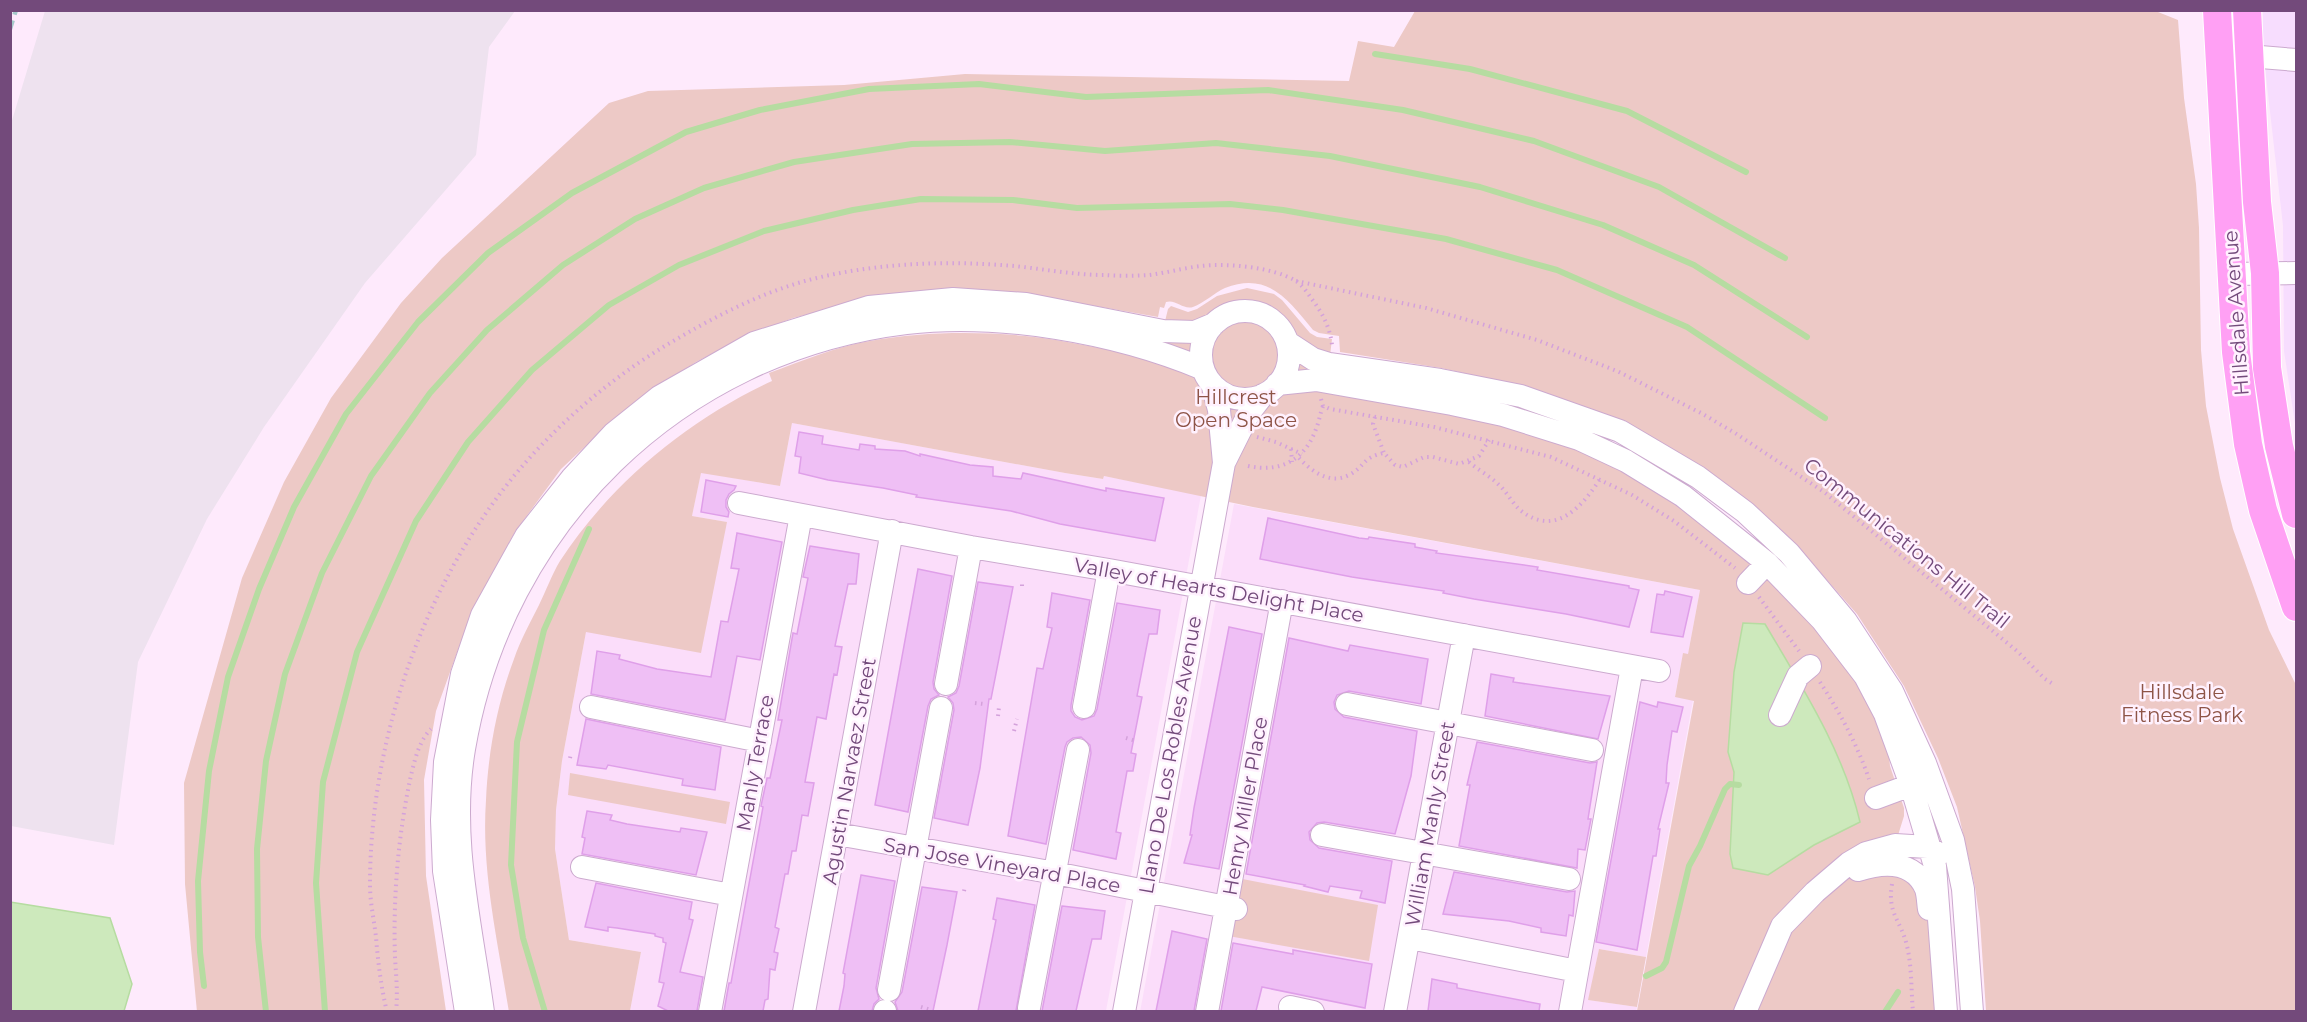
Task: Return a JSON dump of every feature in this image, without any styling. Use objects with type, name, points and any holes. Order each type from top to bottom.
[{"type":"main road","name":"Hillsdale Avenue","points":[[2217,10],[2236,352],[2246,433],[2263,510],[2290,572],[2296,607]]},
{"type":"main road","name":"Hillsdale Avenue","points":[[2247,10],[2257,202],[2265,273],[2267,368],[2279,446],[2295,506]]},
{"type":"street","points":[[2248,56],[2296,60]]},
{"type":"street","points":[[2232,274],[2296,273]]},
{"type":"street","points":[[483,1011],[468,922],[459,847],[462,674],[482,615],[526,536],[572,478],[614,433],[659,397],[754,344],[869,307],[953,299],[1026,304],[1164,331],[1194,332],[1234,313],[1257,312],[1278,325],[1287,342],[1288,365],[1270,390]]},
{"type":"street","points":[[466,1011],[444,872],[442,798],[462,715],[504,616],[529,567],[568,511],[615,459],[659,422],[714,385],[746,369],[811,344],[856,332],[907,323],[994,320],[1076,332],[1160,352],[1201,368]]},
{"type":"street","points":[[1214,324],[1202,342],[1201,368],[1219,392],[1238,399],[1250,399],[1270,390],[1316,380],[1503,415],[1579,439],[1626,461],[1683,496],[1767,563],[1822,620],[1865,676],[1885,714],[1911,784],[1935,866],[1946,1011]]},
{"type":"street","points":[[1287,342],[1313,359],[1329,364],[1440,380],[1521,396],[1620,431],[1698,477],[1745,512],[1788,553],[1846,621],[1886,683],[1925,763],[1953,840],[1963,889],[1972,1011]]},
{"type":"street","name":"Llano De Los Robles Avenue","points":[[1124,1011],[1224,463],[1219,410],[1213,387]]},
{"type":"street","name":"Llano De Los Robles Avenue","points":[[1224,463],[1249,413],[1270,390]]},
{"type":"street","name":"Valley of Hearts Delight Place","points":[[739,503],[1659,671]]},
{"type":"street","points":[[2263,510],[2295,506]]},
{"type":"street","name":"Manly Terrace","points":[[710,1011],[801,515]]},
{"type":"street","name":"Agustin Narvaez Street","points":[[804,1011],[892,531]]},
{"type":"street","points":[[946,684],[971,547]]},
{"type":"street","points":[[1748,583],[1767,563]]},
{"type":"street","points":[[1084,707],[1109,570]]},
{"type":"street","name":"Henry Miller Place","points":[[1207,1011],[1231,908],[1282,601]]},
{"type":"street","name":"William Manly Street","points":[[1395,1011],[1464,635]]},
{"type":"street","points":[[1780,715],[1798,676],[1810,666]]},
{"type":"street","points":[[1570,1011],[1632,667]]},
{"type":"street","points":[[1347,704],[1592,750]]},
{"type":"street","points":[[591,707],[760,741]]},
{"type":"street","points":[[889,990],[941,708]]},
{"type":"street","points":[[1029,1008],[1078,750]]},
{"type":"street","points":[[1876,798],[1911,784]]},
{"type":"street","name":"San Jose Vineyard Place","points":[[837,834],[915,850],[1055,873],[1231,908]]},
{"type":"street","points":[[1322,836],[1569,879]]},
{"type":"street","points":[[1744,1011],[1782,926],[1815,892],[1849,863],[1866,853],[1895,845],[1928,847],[1937,852],[1945,864],[1957,930],[1964,1011]]},
{"type":"street","points":[[1831,878],[1883,864],[1906,867],[1917,875],[1926,890],[1936,1011]]},
{"type":"street","points":[[582,867],[731,895]]},
{"type":"street","points":[[1410,938],[1577,971]]},
{"type":"street","points":[[1290,1007],[1312,1011]]},
{"type":"path","name":"Communications Hill Trail","points":[[387,1011],[370,889],[372,830],[379,773],[393,713],[422,630],[435,600],[462,552],[488,512],[525,464],[589,400],[651,355],[716,316],[801,282],[841,273],[907,264],[982,264],[1114,275],[1149,274],[1202,266],[1229,265],[1268,271],[1296,281],[1426,308],[1537,340],[1617,371],[1701,413],[1745,439],[1824,492],[2017,651],[2044,679],[2053,684]]},
{"type":"path","points":[[1296,281],[1324,318],[1332,339],[1332,351]]},
{"type":"path","points":[[1248,466],[1269,469],[1285,466],[1300,456],[1310,445],[1323,406],[1321,396]]},
{"type":"path","points":[[1323,406],[1434,427],[1551,457],[1632,495],[1674,521],[1733,567],[1748,583],[1810,666],[1846,723],[1861,755],[1876,798]]},
{"type":"path","points":[[1375,417],[1373,424],[1384,453],[1395,465],[1403,467],[1424,457],[1459,464],[1468,462],[1479,456],[1489,440]]},
{"type":"path","points":[[1254,436],[1291,448],[1308,467],[1320,476],[1335,478],[1347,477],[1372,455],[1384,453]]},
{"type":"path","points":[[1291,448],[1292,462]]},
{"type":"path","points":[[1468,462],[1499,484],[1519,509],[1530,516],[1543,519],[1562,517],[1578,509],[1587,500],[1600,479]]},
{"type":"path","points":[[975,703],[984,704]]},
{"type":"path","points":[[998,716],[999,707]]},
{"type":"path","points":[[396,1011],[397,871],[406,799],[422,741],[428,731],[438,724],[462,715]]},
{"type":"path","points":[[1014,731],[1017,719]]},
{"type":"path","points":[[1125,738],[1136,741]]},
{"type":"path","points":[[1894,878],[1890,902],[1907,944],[1913,1011]]},
{"type":"path","points":[[921,1008],[931,1010]]},
{"type":"shaded area","points":[[45,11],[515,11],[489,47],[476,155],[365,283],[264,427],[207,519],[138,662],[114,845],[11,826],[10,127]]},
{"type":"shaded area","points":[[2263,11],[2296,11],[2296,430],[2284,351],[2283,226],[2262,41]]},
{"type":"shaded area","points":[[792,423],[1065,473],[1103,479],[1104,476],[1201,495],[1106,1011],[630,1011],[641,952],[569,940],[555,849],[556,810],[562,761],[586,632],[726,522],[692,516],[701,472],[780,486]]},
{"type":"shaded area","points":[[1234,504],[1700,590],[1688,654],[1683,654],[1675,696],[1693,700],[1646,957],[1599,949],[1589,1000],[1637,1007],[1636,1011],[1140,1012]]},
{"type":"shaded area","points":[[1743,623],[1765,624],[1793,671],[1832,744],[1853,795],[1860,822],[1814,845],[1768,875],[1733,868],[1730,854],[1734,772],[1728,752],[1734,672]]},
{"type":"shaded area","points":[[10,902],[110,918],[132,984],[124,1011],[11,1011]]},
{"type":"green space","name":"Hillsdale Fitness Park","points":[[2153,10],[2178,20],[2184,98],[2196,184],[2201,350],[2206,406],[2220,478],[2233,529],[2269,630],[2296,685],[2296,1011],[1986,1011],[1980,921],[1975,887],[1957,807],[1938,758],[1904,686],[1857,614],[1796,545],[1622,422],[1522,386],[1441,368],[1340,352],[1339,336],[1313,330],[1295,308],[1276,291],[1253,283],[1225,288],[1189,308],[1170,301],[1166,302],[1164,308],[1160,307],[1158,317],[1027,294],[864,300],[793,318],[746,336],[696,362],[653,390],[607,426],[561,469],[515,532],[472,611],[436,711],[424,780],[426,876],[446,1011],[197,1012],[185,884],[184,783],[242,578],[284,482],[331,398],[401,303],[442,258],[609,103],[648,91],[844,85],[965,74],[1349,81],[1358,41],[1394,47],[1415,11]]},
{"type":"green space","name":"Hillcrest Open Space","points":[[1247,288],[1274,294],[1282,300],[1310,333],[1317,337],[1332,339],[1329,364],[1579,439],[1757,554],[1885,714],[1890,766],[1904,808],[1904,816],[1895,845],[1872,865],[1927,890],[1940,1011],[1637,1011],[1694,701],[1675,697],[1683,653],[1688,654],[1700,590],[1253,507],[1104,476],[1103,479],[1065,473],[792,423],[780,486],[701,473],[692,516],[727,522],[701,653],[586,632],[562,761],[556,810],[555,849],[569,940],[641,952],[630,1011],[509,1012],[491,906],[485,827],[487,782],[498,711],[516,652],[557,566],[580,532],[627,480],[681,435],[741,397],[772,381],[769,373],[831,351],[870,341],[908,336],[986,333],[1041,338],[1156,358],[1168,309],[1171,306],[1188,312],[1217,296]]},
{"type":"green space","points":[[570,773],[730,802],[726,824],[568,795]]},
{"type":"green space","points":[[1227,876],[1378,905],[1369,961],[1217,934]]},
{"type":"green space","points":[[1599,949],[1646,957],[1637,1007],[1588,1000]]},
{"type":"building","points":[[799,432],[823,436],[822,444],[859,450],[860,444],[875,446],[875,449],[905,451],[920,456],[920,454],[970,465],[993,467],[993,476],[1021,479],[1023,473],[1106,491],[1106,488],[1164,498],[1155,541],[1060,524],[1011,511],[916,497],[917,495],[799,473],[801,457],[795,456]]},
{"type":"building","points":[[706,480],[736,486],[726,500],[728,517],[701,512]]},
{"type":"building","points":[[1268,518],[1359,538],[1368,539],[1369,537],[1415,544],[1415,547],[1437,551],[1436,553],[1538,567],[1537,570],[1629,586],[1629,588],[1639,590],[1629,627],[1443,593],[1444,591],[1352,577],[1260,559]]},
{"type":"building","points":[[737,533],[782,542],[760,660],[737,656],[725,720],[591,694],[597,651],[620,655],[619,659],[657,669],[711,677],[721,621],[728,622],[739,569],[731,568]]},
{"type":"building","points":[[810,546],[859,554],[856,584],[848,584],[835,646],[842,647],[837,675],[834,674],[826,719],[817,717],[805,782],[814,783],[808,816],[802,815],[796,851],[792,851],[788,874],[785,874],[775,927],[779,929],[774,952],[778,953],[775,970],[770,969],[768,999],[765,1000],[763,1011],[724,1011],[763,807],[761,806],[767,778],[770,778],[782,720],[778,720],[793,633],[797,634],[808,578],[803,577]]},
{"type":"building","points":[[918,569],[952,576],[933,682],[934,689],[939,695],[931,699],[928,706],[908,812],[875,805]]},
{"type":"building","points":[[978,582],[1013,587],[991,699],[989,699],[980,768],[968,825],[934,818],[954,710],[953,703],[948,697],[956,693],[959,686]]},
{"type":"building","points":[[1665,591],[1692,597],[1683,637],[1651,632],[1657,594],[1664,595]]},
{"type":"building","points":[[1052,593],[1090,600],[1071,705],[1071,711],[1075,717],[1082,720],[1094,716],[1097,709],[1117,603],[1160,610],[1157,634],[1149,634],[1137,696],[1142,697],[1131,753],[1136,754],[1133,771],[1127,771],[1116,832],[1121,833],[1116,859],[1073,850],[1091,753],[1090,745],[1081,737],[1073,738],[1067,742],[1065,747],[1046,844],[1008,836],[1037,668],[1043,669],[1052,628],[1047,627]]},
{"type":"building","points":[[1229,627],[1262,634],[1219,869],[1184,863],[1192,835],[1190,835],[1194,808]]},
{"type":"building","points":[[1289,638],[1348,651],[1350,645],[1428,659],[1421,704],[1349,691],[1337,695],[1334,702],[1335,709],[1344,717],[1417,731],[1411,776],[1395,834],[1324,822],[1317,823],[1309,832],[1310,840],[1319,848],[1392,861],[1385,903],[1360,898],[1362,891],[1330,886],[1328,892],[1305,885],[1246,874]]},
{"type":"building","points":[[1491,674],[1514,678],[1513,682],[1610,696],[1598,739],[1485,716]]},
{"type":"building","points":[[1640,702],[1657,707],[1658,702],[1683,707],[1677,732],[1672,731],[1667,765],[1666,783],[1669,783],[1658,829],[1660,829],[1656,856],[1653,856],[1637,950],[1596,942]]},
{"type":"building","points":[[586,719],[721,747],[715,790],[682,785],[683,779],[608,765],[606,769],[577,765]]},
{"type":"building","points":[[1477,742],[1590,763],[1597,762],[1588,819],[1591,819],[1585,850],[1578,849],[1577,868],[1459,846],[1470,785],[1467,785]]},
{"type":"building","points":[[587,811],[612,815],[610,820],[627,824],[680,832],[681,828],[707,832],[696,875],[582,854],[585,838],[582,837]]},
{"type":"building","points":[[1454,872],[1567,892],[1575,891],[1573,916],[1569,915],[1566,936],[1541,932],[1541,928],[1509,921],[1443,914]]},
{"type":"building","points":[[861,875],[895,881],[876,988],[879,999],[872,1011],[839,1011],[844,986],[845,974],[843,973]]},
{"type":"building","points":[[596,883],[692,902],[689,919],[693,920],[680,972],[703,977],[697,1011],[668,1011],[658,1006],[664,983],[659,982],[666,943],[663,942],[663,938],[655,934],[617,928],[608,927],[608,931],[585,927]]},
{"type":"building","points":[[922,887],[957,892],[947,945],[933,1011],[898,1011],[895,1002],[902,992]]},
{"type":"building","points":[[997,898],[1035,905],[1016,1011],[978,1011],[996,920],[993,919]]},
{"type":"building","points":[[1062,906],[1105,911],[1101,939],[1092,939],[1076,1011],[1042,1011]]},
{"type":"building","points":[[1172,931],[1207,939],[1194,1011],[1156,1011]]},
{"type":"building","points":[[1233,943],[1293,954],[1293,950],[1372,964],[1365,1008],[1262,987],[1256,1011],[1221,1011]]},
{"type":"building","points":[[1432,979],[1457,984],[1457,988],[1540,1004],[1539,1011],[1428,1011]]},
{"type":"waterway","points":[[1375,54],[1470,69],[1627,111],[1746,172]]},
{"type":"waterway","points":[[204,986],[200,952],[198,881],[209,771],[228,677],[259,589],[294,507],[346,414],[418,322],[488,253],[572,193],[686,132],[760,110],[869,89],[979,84],[1086,97],[1268,90],[1403,110],[1534,141],[1659,187],[1785,258]]},
{"type":"waterway","points":[[266,1012],[258,937],[257,849],[266,761],[285,674],[322,573],[371,476],[430,393],[487,330],[563,265],[635,219],[704,188],[794,162],[912,144],[1010,142],[1105,151],[1216,143],[1330,156],[1480,187],[1603,225],[1694,265],[1807,337]]},
{"type":"waterway","points":[[325,1012],[316,883],[323,782],[357,652],[416,521],[468,442],[532,370],[609,305],[679,265],[764,231],[853,210],[921,199],[1013,200],[1077,208],[1230,204],[1283,210],[1446,239],[1557,270],[1687,327],[1825,418]]},
{"type":"waterway","points":[[545,1012],[523,938],[511,865],[517,742],[544,630],[589,529]]},
{"type":"waterway","points":[[1646,976],[1662,968],[1666,962],[1689,866],[1725,789],[1730,784],[1739,785]]},
{"type":"waterway","points":[[1885,1012],[1898,992]]},
{"type":"railway","points":[[10,29],[16,10]]}]
